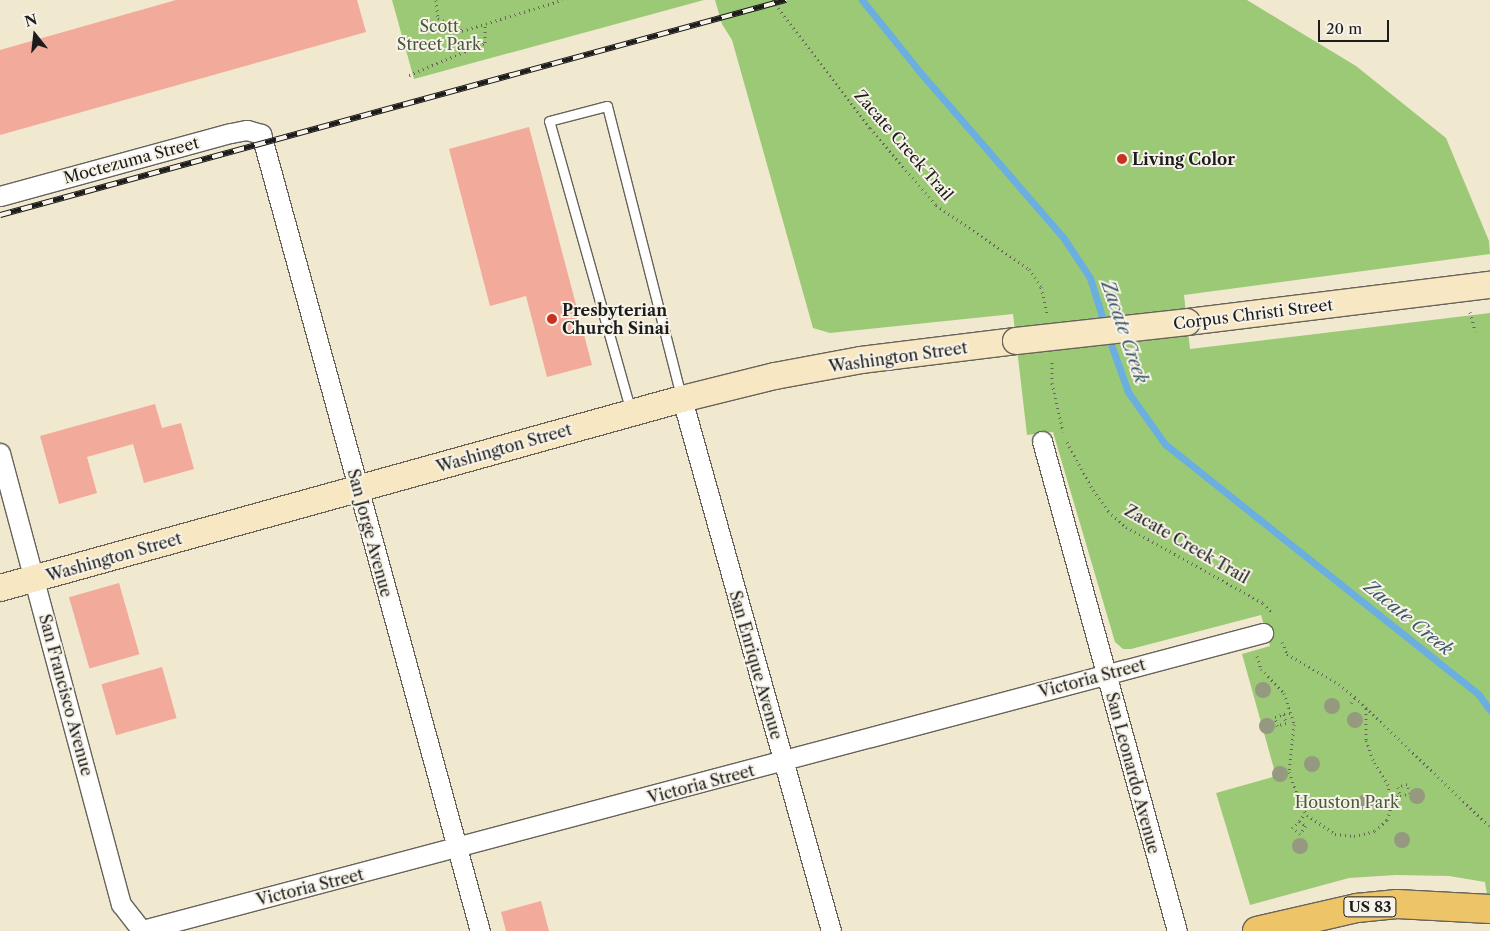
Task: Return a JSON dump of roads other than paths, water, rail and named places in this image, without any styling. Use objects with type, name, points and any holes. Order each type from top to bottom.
[{"type":"main road","name":"Corpus Christi Street","points":[[1016,341],[1490,285]]},
{"type":"main road","name":"Washington Street","points":[[0,588],[682,398],[775,376],[861,360],[1016,341]]},
{"type":"main road","name":"US 83","points":[[1257,931],[1357,908],[1397,904],[1488,909]]},
{"type":"street","name":"Moctezuma Street","points":[[0,196],[231,132],[247,130],[261,134]]},
{"type":"street","name":"San Jorge Avenue","points":[[261,134],[480,931]]},
{"type":"street","name":"San Enrique Avenue","points":[[682,398],[831,931]]},
{"type":"street","name":"San Leonardo Avenue","points":[[1042,441],[1177,931]]},
{"type":"street","name":"San Francisco Avenue","points":[[0,453],[36,578],[121,904],[141,931]]},
{"type":"street","name":"Victoria Street","points":[[141,931],[784,762],[1106,674],[1264,642]]},
{"type":"lane","points":[[631,413],[548,121],[607,106],[682,398]]},
{"type":"waterway","name":"Zacate Creek","points":[[862,0],[919,71],[1063,237],[1090,278],[1105,326]]},
{"type":"waterway","name":"Zacate Creek","points":[[1108,336],[1128,392],[1165,444],[1479,695],[1490,710]]},
{"type":"railway","points":[[0,215],[786,0]]},
{"type":"place","name":"Living Color","points":[[1122,159]]},
{"type":"place","name":"Presbyterian Church Sinai","points":[[552,319]]},
{"type":"park label","name":"Scott Street Park","points":[[439,35]]},
{"type":"park label","name":"Houston Park","points":[[1347,802]]}]
